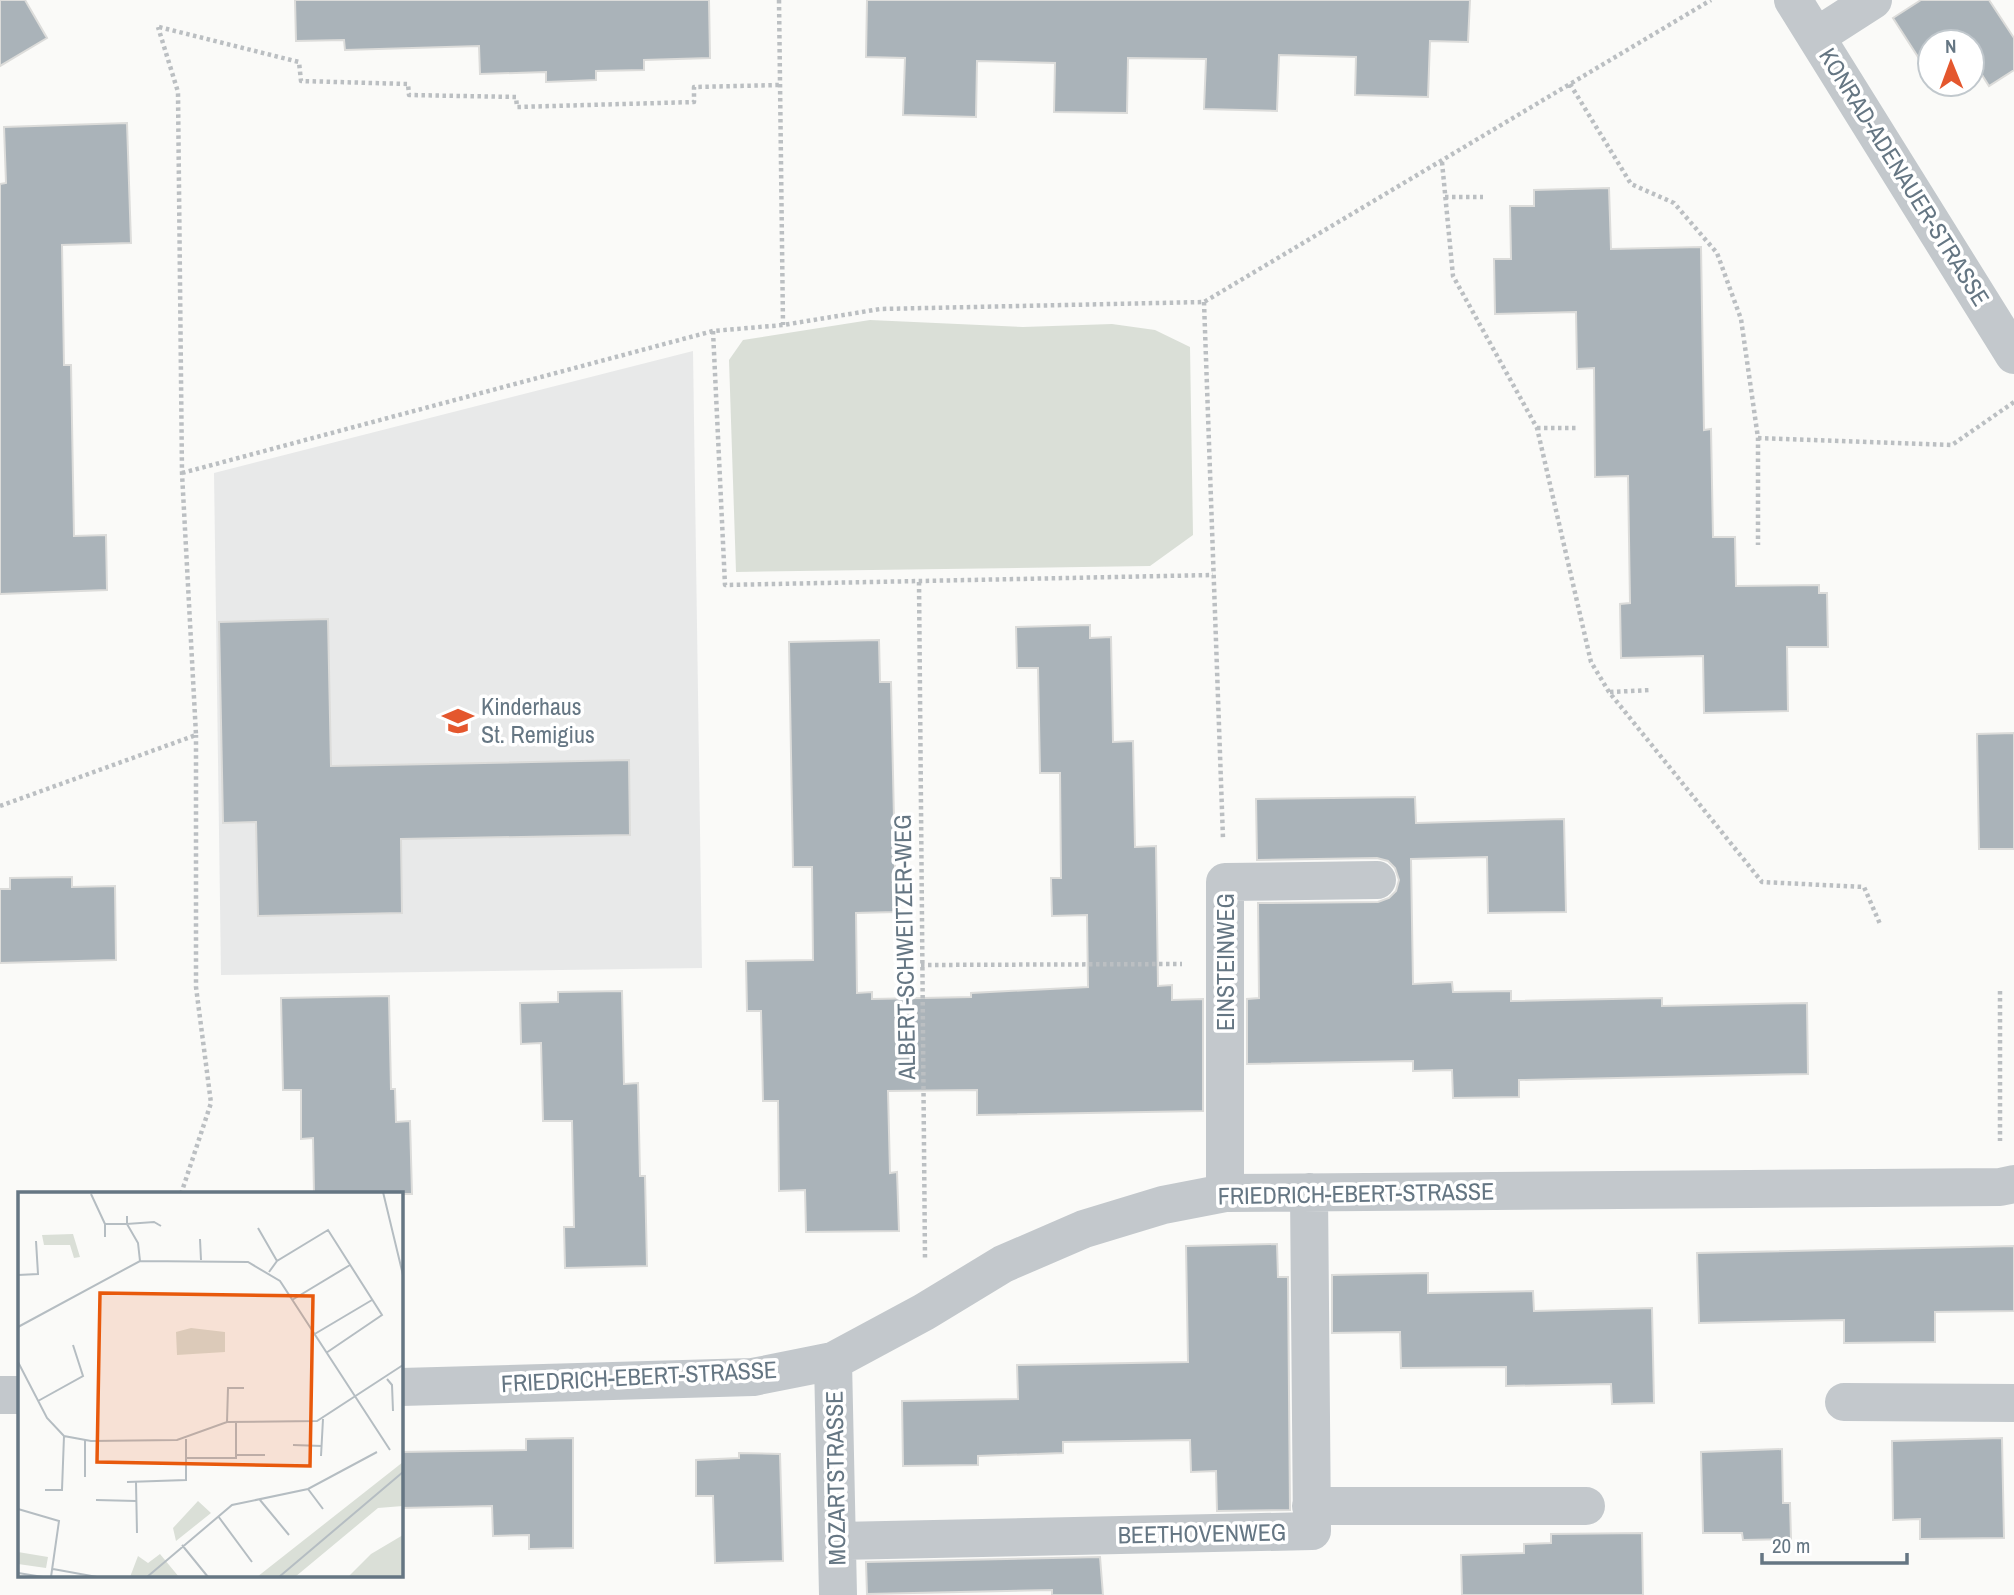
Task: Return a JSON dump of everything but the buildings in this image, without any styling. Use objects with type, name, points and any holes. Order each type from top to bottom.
[{"type":"street","name":"KONRAD-ADENAUER-STRASSE","points":[[1793,0],[2014,355]]},
{"type":"street","points":[[1817,36],[1874,0]]},
{"type":"street","name":"EINSTEINWEG","points":[[1225,1193],[1225,882],[1377,880]]},
{"type":"street","name":"FRIEDRICH-EBERT-STRASSE","points":[[402,1387],[753,1377],[833,1361],[924,1312],[1003,1264],[1084,1229],[1163,1205],[1225,1193],[2007,1186]]},
{"type":"street","name":"BEETHOVENWEG","points":[[838,1541],[1312,1531],[1309,1192]]},
{"type":"street","name":"MOZARTSTRASSE","points":[[833,1361],[838,1595]]},
{"type":"street","points":[[0,1395],[18,1395]]},
{"type":"street","points":[[1844,1402],[2014,1403]]},
{"type":"street","points":[[1311,1506],[1586,1506]]},
{"type":"path","points":[[779,0],[783,325]]},
{"type":"path","points":[[183,473],[713,331],[783,325],[880,309],[1204,302],[1711,0]]},
{"type":"path","points":[[182,1192],[211,1103],[196,987],[196,735],[183,473],[178,92],[158,27],[299,62],[300,81],[408,84],[409,95],[516,97],[517,107],[694,102],[694,87],[779,85]]},
{"type":"path","points":[[1570,84],[1631,184],[1674,203],[1717,253],[1741,319],[1758,438],[1758,545]]},
{"type":"path","points":[[1442,162],[1453,276],[1537,428],[1591,662],[1609,692],[1762,882],[1864,887],[1880,924]]},
{"type":"path","points":[[1445,197],[1483,197]]},
{"type":"path","points":[[1204,302],[1225,882]]},
{"type":"path","points":[[713,331],[725,584],[1213,575]]},
{"type":"path","points":[[1758,438],[1952,445],[2014,402]]},
{"type":"path","points":[[1537,428],[1578,428]]},
{"type":"path","name":"ALBERT-SCHWEITZER-WEG","points":[[919,582],[924,1312]]},
{"type":"path","points":[[1609,692],[1651,690]]},
{"type":"path","points":[[0,806],[196,735]]},
{"type":"path","points":[[921,965],[1226,964]]},
{"type":"path","points":[[2000,991],[2007,1186]]},
{"type":"shaded area","points":[[870,320],[1023,327],[1112,324],[1155,330],[1190,347],[1193,535],[1150,566],[736,572],[729,360],[743,340]]},
{"type":"shaded area","name":"Kinderhaus St. Remigius","points":[[693,351],[702,968],[221,975],[214,473]]},
{"type":"place","name":"Kinderhaus St. Remigius","points":[[458,721]]}]
